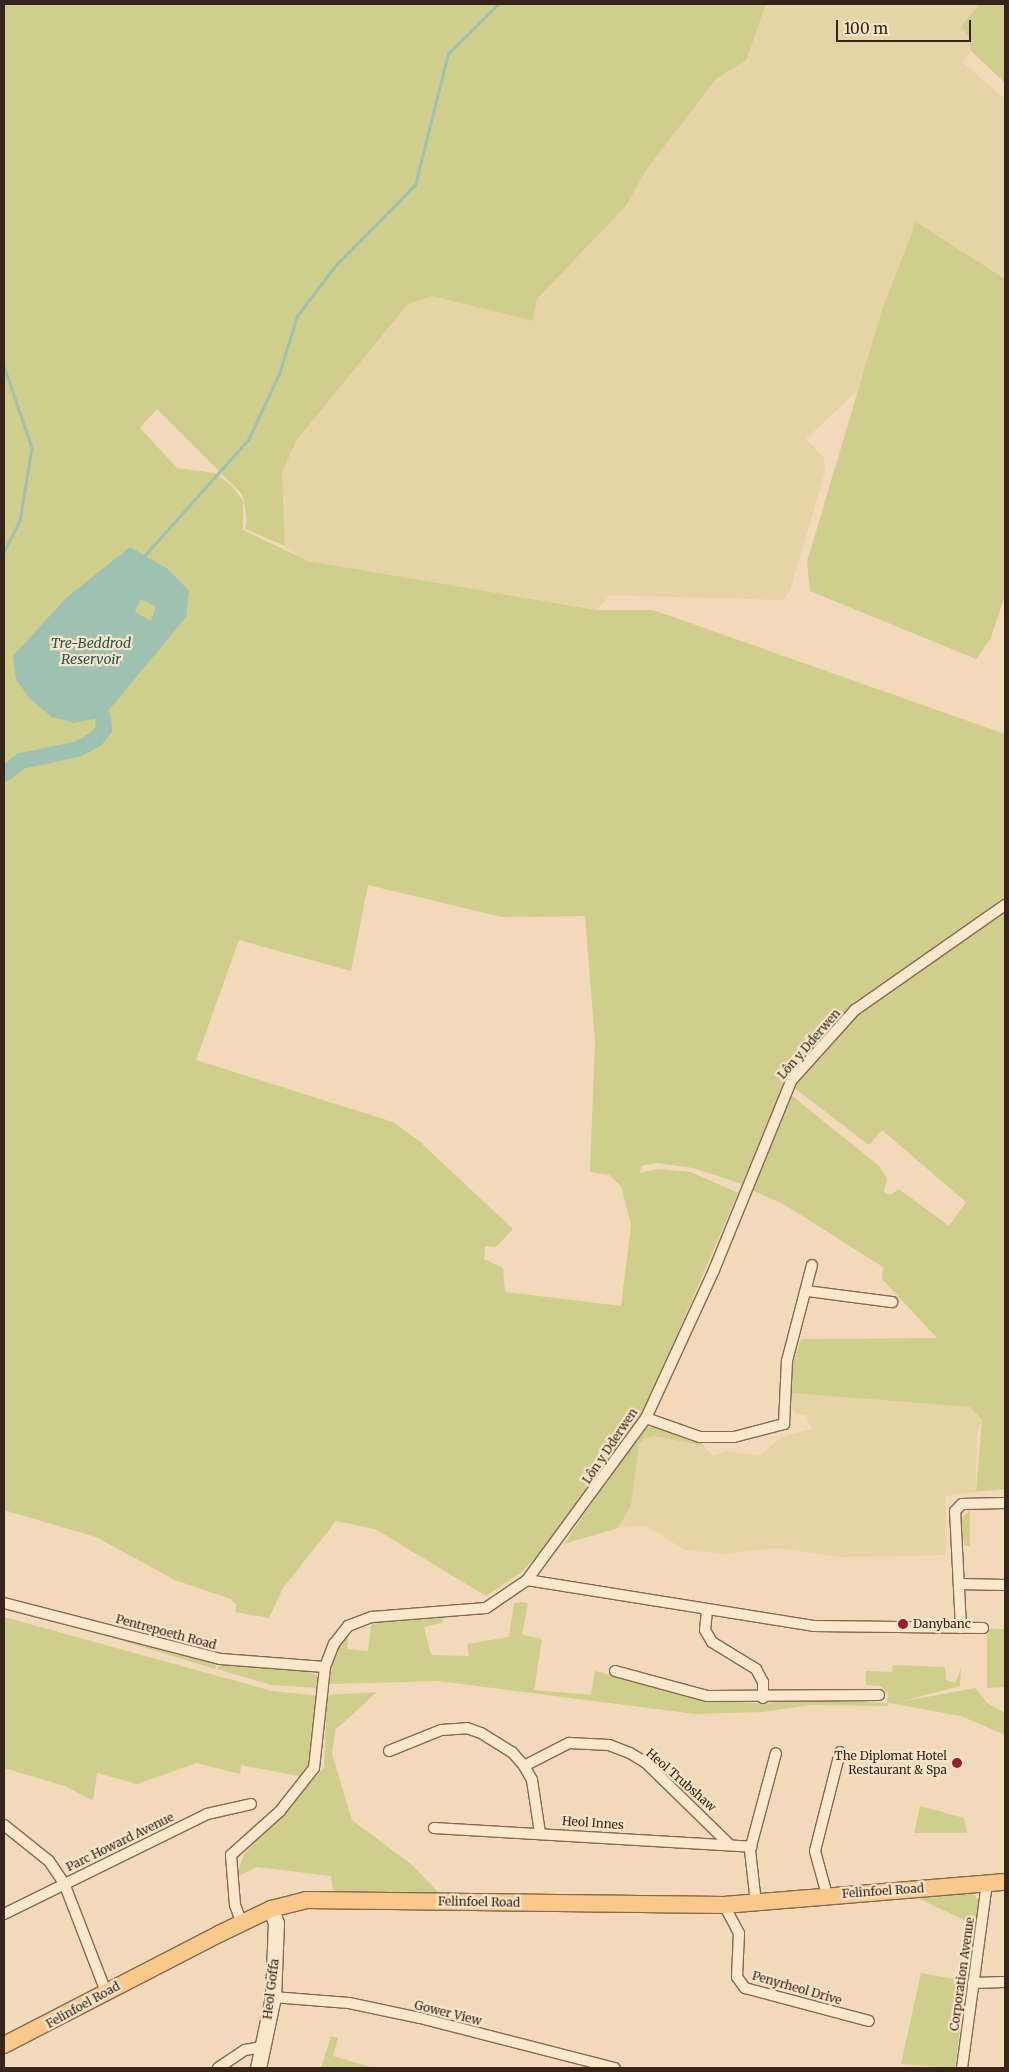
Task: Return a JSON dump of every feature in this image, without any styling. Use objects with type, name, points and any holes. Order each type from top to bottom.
[{"type":"main road","name":"Felinfoel Road","points":[[4,2045],[272,1909],[306,1900],[724,1906],[827,1895],[1005,1882]]},
{"type":"street","name":"Lôn y Dderwen","points":[[242,1924],[233,1896],[231,1855],[257,1835],[310,1776],[319,1750],[325,1667],[348,1626],[381,1616],[486,1608],[527,1580],[646,1418],[714,1270],[791,1081],[855,1010],[1005,905]]},
{"type":"street","points":[[646,1418],[700,1436],[734,1437],[784,1424],[787,1361],[807,1291],[812,1265]]},
{"type":"street","points":[[807,1291],[892,1302]]},
{"type":"street","points":[[961,1628],[955,1511],[962,1504],[1005,1503]]},
{"type":"street","points":[[527,1580],[707,1611],[813,1626],[870,1623],[913,1629],[983,1628]]},
{"type":"street","points":[[959,1584],[1005,1585]]},
{"type":"street","name":"Pentrepoeth Road","points":[[4,1603],[221,1659],[325,1667]]},
{"type":"street","points":[[707,1611],[705,1630],[712,1642],[756,1669],[763,1682],[764,1698]]},
{"type":"street","points":[[615,1672],[707,1696],[764,1698],[879,1695]]},
{"type":"street","points":[[389,1751],[440,1730],[467,1728],[498,1742],[524,1766],[532,1780],[540,1832]]},
{"type":"street","name":"Heol Trubshaw","points":[[524,1766],[569,1743],[609,1745],[630,1753],[702,1815],[728,1844]]},
{"type":"street","points":[[827,1895],[815,1851],[840,1752]]},
{"type":"street","points":[[756,1902],[751,1847],[776,1754]]},
{"type":"street","name":"Parc Howard Avenue","points":[[4,1914],[207,1814],[250,1804]]},
{"type":"street","points":[[4,1825],[49,1861],[64,1883],[106,1992]]},
{"type":"street","name":"Heol Innes","points":[[434,1828],[540,1832],[751,1847]]},
{"type":"street","name":"Corporation Avenue","points":[[962,2068],[987,1883]]},
{"type":"street","name":"Penyrheol Drive","points":[[724,1906],[740,1933],[736,1977],[745,1988],[869,2021]]},
{"type":"street","name":"Heol Goffa","points":[[258,2068],[273,1997],[276,1923],[272,1909]]},
{"type":"street","points":[[973,1983],[1005,1982]]},
{"type":"street","name":"Gower View","points":[[273,1997],[349,2003],[411,2016],[615,2068]]},
{"type":"street","points":[[218,2068],[246,2050],[262,2047]]},
{"type":"shaded area","points":[[4,4],[766,4],[746,61],[717,78],[646,170],[626,206],[537,299],[533,321],[432,296],[407,305],[296,441],[282,473],[285,546],[245,529],[247,521],[244,501],[241,493],[157,409],[140,428],[177,468],[215,473],[233,487],[243,501],[243,530],[308,561],[596,610],[653,610],[1005,734],[1005,896],[920,962],[849,1007],[787,1079],[742,1184],[693,1168],[656,1163],[641,1166],[640,1173],[658,1169],[691,1172],[738,1193],[643,1414],[568,1523],[522,1572],[486,1596],[375,1529],[336,1521],[283,1588],[269,1618],[235,1612],[237,1605],[231,1599],[175,1580],[96,1537],[4,1510]],"holes":[[[368,885],[502,917],[585,916],[595,1042],[590,1172],[609,1175],[621,1186],[631,1225],[621,1306],[505,1292],[503,1268],[484,1259],[485,1246],[496,1247],[513,1229],[418,1140],[393,1122],[196,1060],[239,940],[351,971]]]},
{"type":"shaded area","points":[[766,4],[979,4],[961,27],[969,38],[971,51],[962,62],[1005,99],[1005,279],[916,223],[882,310],[860,388],[806,439],[824,458],[825,472],[790,591],[782,600],[610,595],[597,610],[308,561],[285,548],[282,473],[296,441],[407,305],[432,296],[533,321],[537,299],[626,206],[646,170],[717,78],[746,61]]},
{"type":"shaded area","points":[[979,4],[1005,4],[1005,83],[971,51],[969,38],[961,27]]},
{"type":"shaded area","points":[[916,222],[1005,279],[1005,595],[990,640],[976,659],[810,591],[807,562],[882,310]]},
{"type":"shaded area","points":[[1005,910],[1005,1489],[976,1492],[982,1420],[970,1407],[791,1393],[792,1366],[801,1339],[937,1338],[882,1279],[883,1267],[785,1205],[750,1189],[791,1095],[879,1166],[887,1178],[884,1192],[890,1195],[899,1189],[949,1226],[966,1202],[882,1130],[869,1145],[792,1086],[859,1013]]},
{"type":"shaded area","points":[[791,1393],[970,1407],[982,1420],[977,1435],[976,1492],[946,1496],[945,1555],[841,1557],[776,1548],[725,1554],[685,1550],[646,1526],[618,1528],[631,1506],[639,1445],[644,1439],[654,1436],[704,1446],[713,1456],[726,1451],[760,1456],[781,1437],[811,1429],[806,1415],[796,1414],[790,1405]]},
{"type":"shaded area","points":[[653,1426],[692,1437],[704,1446],[654,1436],[644,1439],[639,1445],[631,1506],[618,1528],[564,1544],[642,1429]]},
{"type":"shaded area","points":[[970,1510],[970,1546],[965,1546],[960,1520]]},
{"type":"shaded area","points":[[514,1603],[528,1603],[522,1635],[542,1639],[534,1690],[591,1695],[595,1671],[697,1699],[764,1704],[806,1698],[887,1703],[888,1694],[881,1686],[866,1685],[866,1671],[892,1672],[893,1665],[945,1667],[946,1680],[955,1683],[961,1668],[960,1686],[899,1702],[976,1688],[987,1703],[1005,1713],[1005,1735],[961,1716],[889,1703],[887,1706],[810,1705],[763,1712],[695,1714],[439,1681],[329,1684],[336,1645],[349,1628],[347,1649],[368,1651],[372,1619],[442,1616],[444,1622],[424,1627],[431,1655],[469,1656],[467,1644],[509,1637]]},
{"type":"shaded area","points":[[4,1617],[272,1691],[319,1696],[318,1744],[304,1777],[241,1765],[240,1774],[197,1763],[137,1784],[97,1773],[93,1801],[65,1786],[4,1768]]},
{"type":"shaded area","points":[[64,1623],[217,1664],[215,1669]]},
{"type":"shaded area","points":[[987,1629],[1005,1629],[1005,1687],[987,1688]]},
{"type":"shaded area","points":[[219,1665],[308,1671],[319,1677],[320,1688],[271,1685],[217,1669]]},
{"type":"shaded area","points":[[377,1692],[335,1730],[332,1754],[352,1820],[412,1865],[439,1893],[333,1891],[331,1876],[257,1867],[235,1878],[245,1853],[324,1768],[327,1695]]},
{"type":"shaded area","points":[[920,1806],[964,1818],[967,1833],[914,1833]]},
{"type":"shaded area","points":[[972,1892],[978,1900],[977,1926],[913,1896]]},
{"type":"shaded area","points":[[921,1973],[966,1981],[955,2068],[901,2064]]},
{"type":"shaded area","points":[[331,2036],[338,2038],[333,2056],[374,2068],[321,2068]]},
{"type":"water","name":"Tre-Beddrod Reservoir","points":[[130,547],[168,569],[189,591],[186,617],[103,717],[74,723],[52,717],[30,699],[16,679],[13,656],[66,598]],"holes":[[[140,599],[156,607],[151,621],[135,612]]]},
{"type":"waterway","points":[[145,555],[248,440],[279,374],[297,316],[335,266],[415,185],[448,54],[498,4]]},
{"type":"waterway","points":[[4,366],[32,448],[20,521],[4,553]]},
{"type":"waterway","points":[[4,774],[21,761],[78,749],[96,739],[104,729],[103,717]]},
{"type":"place","name":"Danybanc","points":[[903,1624]]},
{"type":"place","name":"The Diplomat Hotel Restaurant & Spa","points":[[957,1763]]}]
